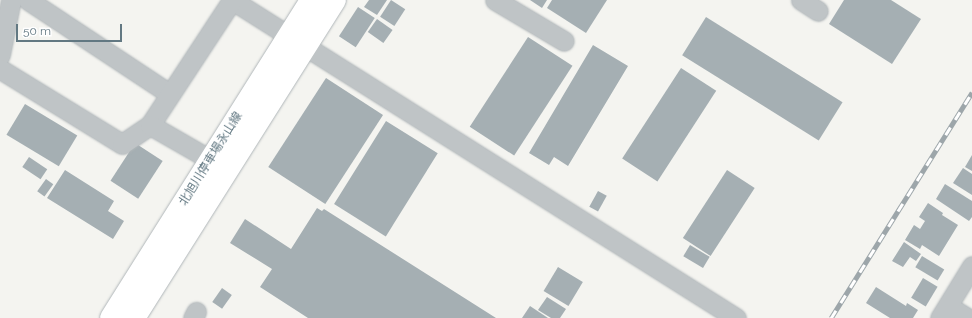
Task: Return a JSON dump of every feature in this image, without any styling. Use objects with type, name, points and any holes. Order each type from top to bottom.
[{"type":"main road","name":"北旭川停車場永山線","points":[[297,41],[311,0]]},
{"type":"main road","name":"北旭川停車場永山線","points":[[111,318],[219,164],[297,41],[335,0]]},
{"type":"main road","name":"北旭川停車場永山線","points":[[134,318],[219,164]]},
{"type":"street","points":[[0,55],[11,0]]},
{"type":"street","points":[[28,0],[170,94]]},
{"type":"street","points":[[495,0],[564,41]]},
{"type":"street","points":[[801,0],[818,11]]},
{"type":"street","points":[[0,69],[122,144],[150,125],[170,94],[238,2],[297,41],[736,318]]},
{"type":"street","points":[[150,125],[219,164]]},
{"type":"street","points":[[967,318],[944,312],[972,266]]},
{"type":"building","points":[[369,0],[387,0],[377,15],[364,7]]},
{"type":"building","points":[[391,0],[405,9],[394,26],[380,17]]},
{"type":"building","points":[[530,0],[547,0],[542,8]]},
{"type":"building","points":[[552,0],[607,0],[586,33],[547,8]]},
{"type":"building","points":[[844,0],[891,0],[921,19],[892,64],[829,24]]},
{"type":"building","points":[[358,7],[375,18],[356,47],[339,36]]},
{"type":"building","points":[[706,17],[843,102],[819,140],[682,55]]},
{"type":"building","points":[[377,19],[393,30],[383,43],[368,32]]},
{"type":"building","points":[[528,37],[572,66],[514,156],[470,127]]},
{"type":"building","points":[[593,45],[628,66],[568,166],[554,157],[549,165],[529,153]]},
{"type":"building","points":[[681,68],[716,91],[657,181],[622,159]]},
{"type":"building","points":[[326,78],[383,115],[325,204],[268,167]]},
{"type":"building","points":[[25,104],[77,135],[59,166],[6,135]]},
{"type":"building","points":[[386,121],[438,153],[386,236],[334,204]]},
{"type":"building","points":[[135,143],[163,161],[138,199],[110,181]]},
{"type":"building","points":[[972,155],[972,171],[965,167]]},
{"type":"building","points":[[29,157],[47,169],[41,179],[22,167]]},
{"type":"building","points":[[963,168],[972,174],[972,195],[953,183]]},
{"type":"building","points":[[65,170],[114,201],[108,211],[124,221],[113,239],[47,198]]},
{"type":"building","points":[[727,170],[755,188],[711,256],[683,238]]},
{"type":"building","points":[[46,179],[53,184],[44,196],[37,191]]},
{"type":"building","points":[[945,184],[972,201],[972,217],[969,221],[936,199]]},
{"type":"building","points":[[598,191],[607,196],[598,212],[589,207]]},
{"type":"building","points":[[928,203],[943,213],[942,215],[958,225],[939,256],[922,245],[920,249],[905,240],[914,225],[920,229],[925,221],[919,217]]},
{"type":"building","points":[[317,208],[322,211],[324,209],[496,318],[308,318],[260,287],[272,269],[230,243],[245,219],[291,249]]},
{"type":"building","points":[[904,242],[921,254],[916,261],[910,257],[903,267],[892,261]]},
{"type":"building","points":[[690,245],[710,257],[703,268],[683,256]]},
{"type":"building","points":[[922,256],[944,269],[938,281],[915,267]]},
{"type":"building","points":[[558,267],[583,282],[568,306],[544,291]]},
{"type":"building","points":[[923,278],[938,287],[926,306],[911,298]]},
{"type":"building","points":[[876,287],[906,306],[907,303],[918,310],[913,318],[890,318],[866,303]]},
{"type":"building","points":[[222,288],[232,295],[222,309],[212,302]]},
{"type":"building","points":[[547,297],[566,309],[560,318],[551,318],[538,310]]},
{"type":"building","points":[[530,306],[548,318],[522,318]]},
{"type":"railway","points":[[831,318],[972,92]]}]
